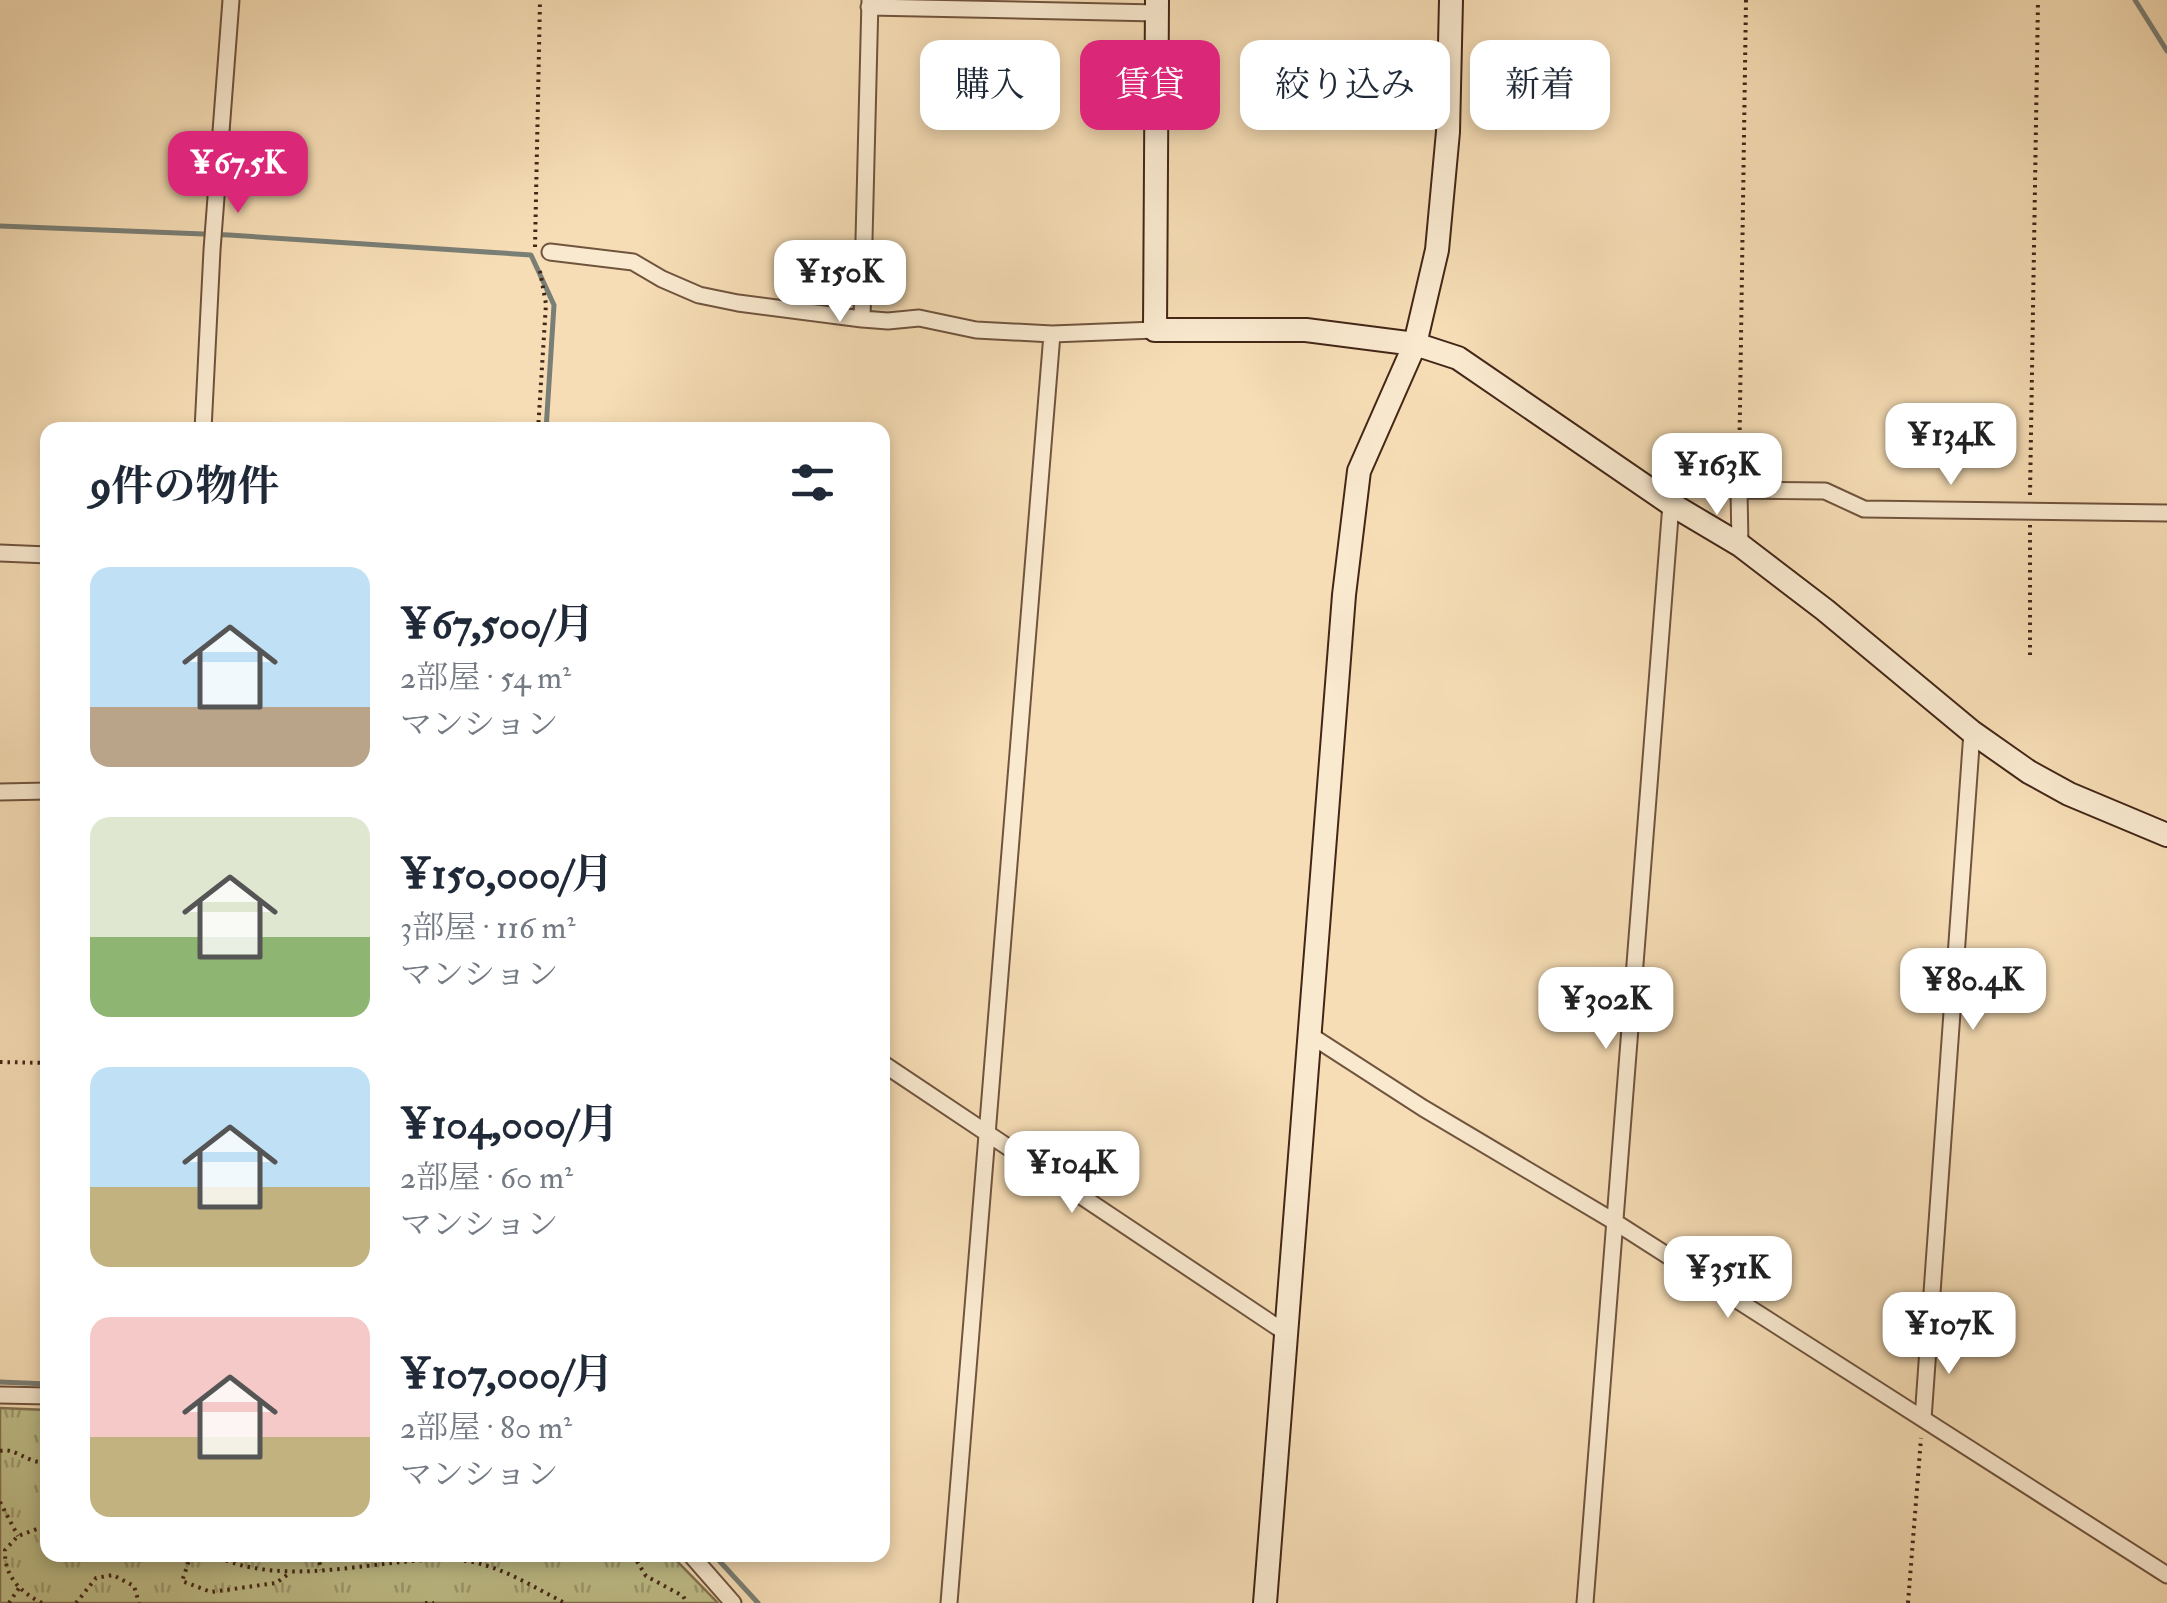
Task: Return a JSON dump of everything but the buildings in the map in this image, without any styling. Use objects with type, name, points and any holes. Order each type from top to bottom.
[{"type":"street","points":[[203,422],[231,0]]},
{"type":"street","points":[[1266,1603],[1344,595],[1358,472],[1415,344],[1436,250],[1448,132],[1451,0]]},
{"type":"street","points":[[862,318],[869,4],[1157,7],[1155,330]]},
{"type":"street","points":[[550,252],[633,262],[662,279],[718,299],[862,318],[919,318],[976,330],[1052,334],[1306,330],[1415,344],[1458,358],[1671,504],[1740,545],[1972,732],[2029,772],[2069,794],[2167,835]]},
{"type":"street","points":[[949,1603],[1052,334]]},
{"type":"street","points":[[1740,545],[1739,490],[1825,491],[1864,509],[2167,513]]},
{"type":"street","points":[[1585,1603],[1671,504]]},
{"type":"street","points":[[0,553],[40,555]]},
{"type":"street","points":[[1923,1419],[1972,732]]},
{"type":"street","points":[[0,792],[40,791]]},
{"type":"street","points":[[1310,1035],[1423,1108],[1615,1222],[2167,1575]]},
{"type":"street","points":[[890,1068],[1286,1332]]},
{"type":"street","points":[[0,1395],[40,1396]]},
{"type":"street","points":[[697,1562],[733,1603]]},
{"type":"path","points":[[539,422],[546,304],[534,242],[540,0]]},
{"type":"path","points":[[1739,490],[1746,0]]},
{"type":"path","points":[[2030,660],[2038,0]]},
{"type":"path","points":[[0,1062],[40,1062]]},
{"type":"path","points":[[1908,1603],[1923,1419]]},
{"type":"path","points":[[0,1451],[14,1451],[32,1463],[40,1463]]},
{"type":"path","points":[[0,1502],[18,1536]]},
{"type":"path","points":[[40,1528],[18,1536],[5,1550],[5,1565],[22,1593],[42,1603]]},
{"type":"path","points":[[188,1562],[182,1581],[211,1592],[276,1583],[290,1573]]},
{"type":"path","points":[[242,1562],[290,1573],[407,1562]]},
{"type":"path","points":[[320,1562],[322,1570]]},
{"type":"path","points":[[472,1562],[492,1566],[565,1603]]},
{"type":"path","points":[[637,1562],[646,1576],[683,1596],[687,1603]]},
{"type":"path","points":[[76,1603],[96,1578],[113,1575],[134,1586],[139,1603]]},
{"type":"path","points":[[9,1603],[19,1588]]},
{"type":"path","points":[[425,1603],[434,1603]]},
{"type":"green space","points":[[0,1408],[40,1410],[40,1562],[678,1562],[718,1603],[0,1603]]},
{"type":"waterway","points":[[2135,0],[2167,51]]},
{"type":"waterway","points":[[0,226],[229,235],[531,255],[554,305],[547,422]]},
{"type":"waterway","points":[[0,1382],[40,1384]]},
{"type":"waterway","points":[[720,1562],[758,1603]]}]
